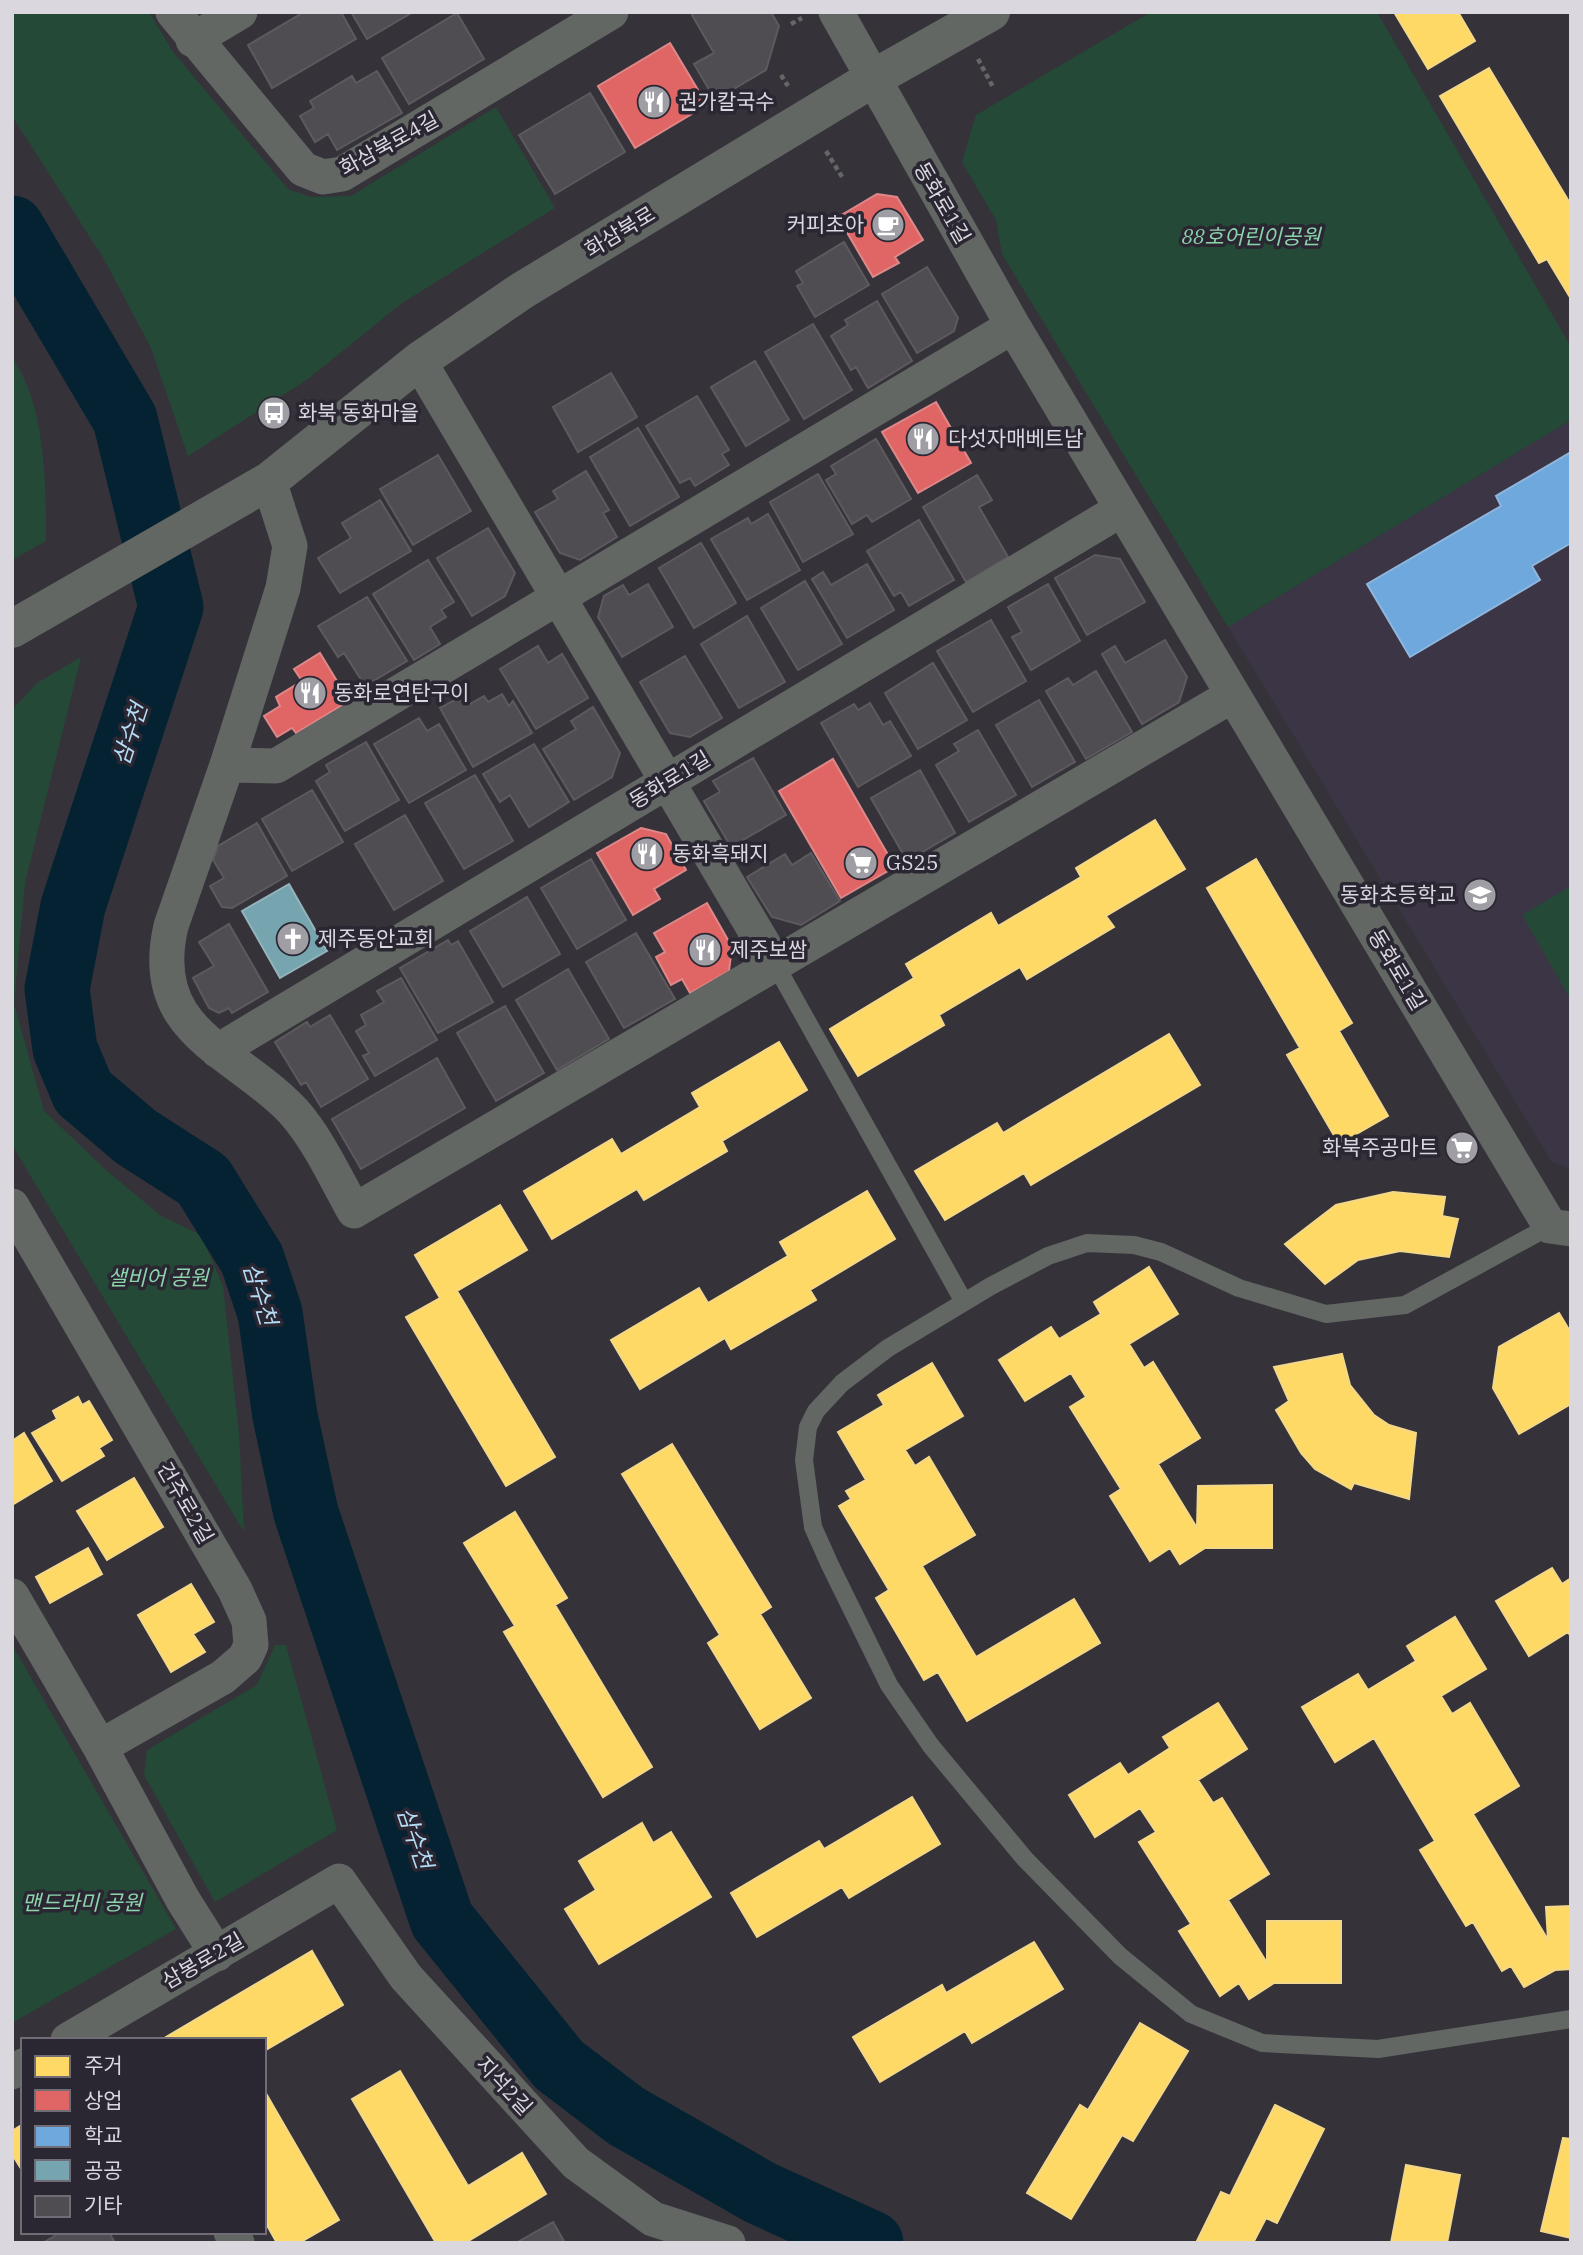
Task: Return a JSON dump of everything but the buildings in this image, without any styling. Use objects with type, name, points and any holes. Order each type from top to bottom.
[{"type":"street","name":"화삼북로4길","points":[[173,12],[193,40],[303,169],[323,177],[342,174],[611,12]]},
{"type":"street","points":[[193,40],[240,12]]},
{"type":"street","name":"동화로1길","points":[[836,12],[1013,326],[1233,695],[1560,1228]]},
{"type":"street","name":"화삼북로","points":[[12,629],[202,522],[268,481],[419,361],[523,290],[872,79],[991,12]]},
{"type":"street","points":[[227,765],[276,766],[1013,326]]},
{"type":"street","points":[[419,361],[775,964]]},
{"type":"street","points":[[268,481],[290,546],[283,588],[227,765],[171,926],[164,953],[166,981],[176,1004],[192,1029],[294,1112],[354,1211],[1233,695]]},
{"type":"street","name":"동화로1길","points":[[218,1051],[1122,509]]},
{"type":"street","name":"건주로2길","points":[[12,1206],[235,1590],[253,1634],[248,1652],[235,1668],[100,1747]]},
{"type":"street","points":[[12,1596],[100,1747],[183,1900],[217,1954]]},
{"type":"street","name":"삼봉로2길","points":[[76,2038],[113,2029],[217,1954],[338,1881]]},
{"type":"street","name":"지석2길","points":[[338,1881],[405,1977],[576,2163],[653,2219],[716,2241]]},
{"type":"lane","points":[[775,964],[964,1302]]},
{"type":"lane","points":[[1560,1228],[1405,1305],[1326,1314],[1239,1288],[1161,1252],[1134,1245],[1087,1243],[1048,1256],[888,1348],[842,1383],[816,1411],[808,1427],[805,1449],[806,1489],[813,1527],[889,1685],[931,1746],[1025,1859],[1120,1956],[1191,2014],[1262,2043],[1378,2049],[1571,2019]]},
{"type":"shaded area","name":"동화초등학교","points":[[1571,420],[1571,1169],[1552,1162],[1228,627]]},
{"type":"green space","points":[[12,12],[149,12],[173,52],[288,189],[310,197],[351,196],[496,107],[555,208],[402,303],[308,379],[188,456],[151,348],[104,259],[12,116]]},
{"type":"green space","name":"88호어린이공원","points":[[1151,12],[1377,12],[1571,347],[1571,420],[1228,627],[1002,254],[996,220],[962,162],[976,115]]},
{"type":"green space","points":[[12,357],[32,399],[38,422],[44,470],[46,541],[12,560]]},
{"type":"green space","name":"샐비어 공원","points":[[81,657],[25,883],[14,1004],[44,1111],[106,1170],[161,1216],[201,1235],[223,1286],[239,1433],[244,1532],[12,1145],[12,710],[37,683]]},
{"type":"green space","points":[[1571,886],[1571,1000],[1522,915]]},
{"type":"green space","name":"맨드라미 공원","points":[[12,1645],[176,1929],[12,2023]]},
{"type":"green space","points":[[275,1645],[286,1645],[337,1830],[215,1902],[144,1775],[147,1750],[257,1685]]},
{"type":"waterway","name":"삼수천","points":[[12,228],[125,419],[171,607],[73,906],[57,989],[65,1049],[83,1092],[136,1137],[203,1180],[252,1259],[270,1313],[285,1416],[306,1513],[442,1920],[559,2065],[626,2116],[761,2193],[871,2243]]},
{"type":"place","name":"권가칼국수","points":[[654,102]]},
{"type":"place","name":"커피초아","points":[[888,225]]},
{"type":"place","name":"화북 동화마을","points":[[274,413]]},
{"type":"place","name":"다섯자매베트남","points":[[923,439]]},
{"type":"place","name":"동화로연탄구이","points":[[310,693]]},
{"type":"place","name":"동화흑돼지","points":[[647,854]]},
{"type":"place","name":"GS25","points":[[861,863]]},
{"type":"place","name":"동화초등학교","points":[[1480,895]]},
{"type":"place","name":"제주동안교회","points":[[293,939]]},
{"type":"place","name":"제주보쌈","points":[[705,950]]},
{"type":"place","name":"화북주공마트","points":[[1462,1148]]}]
